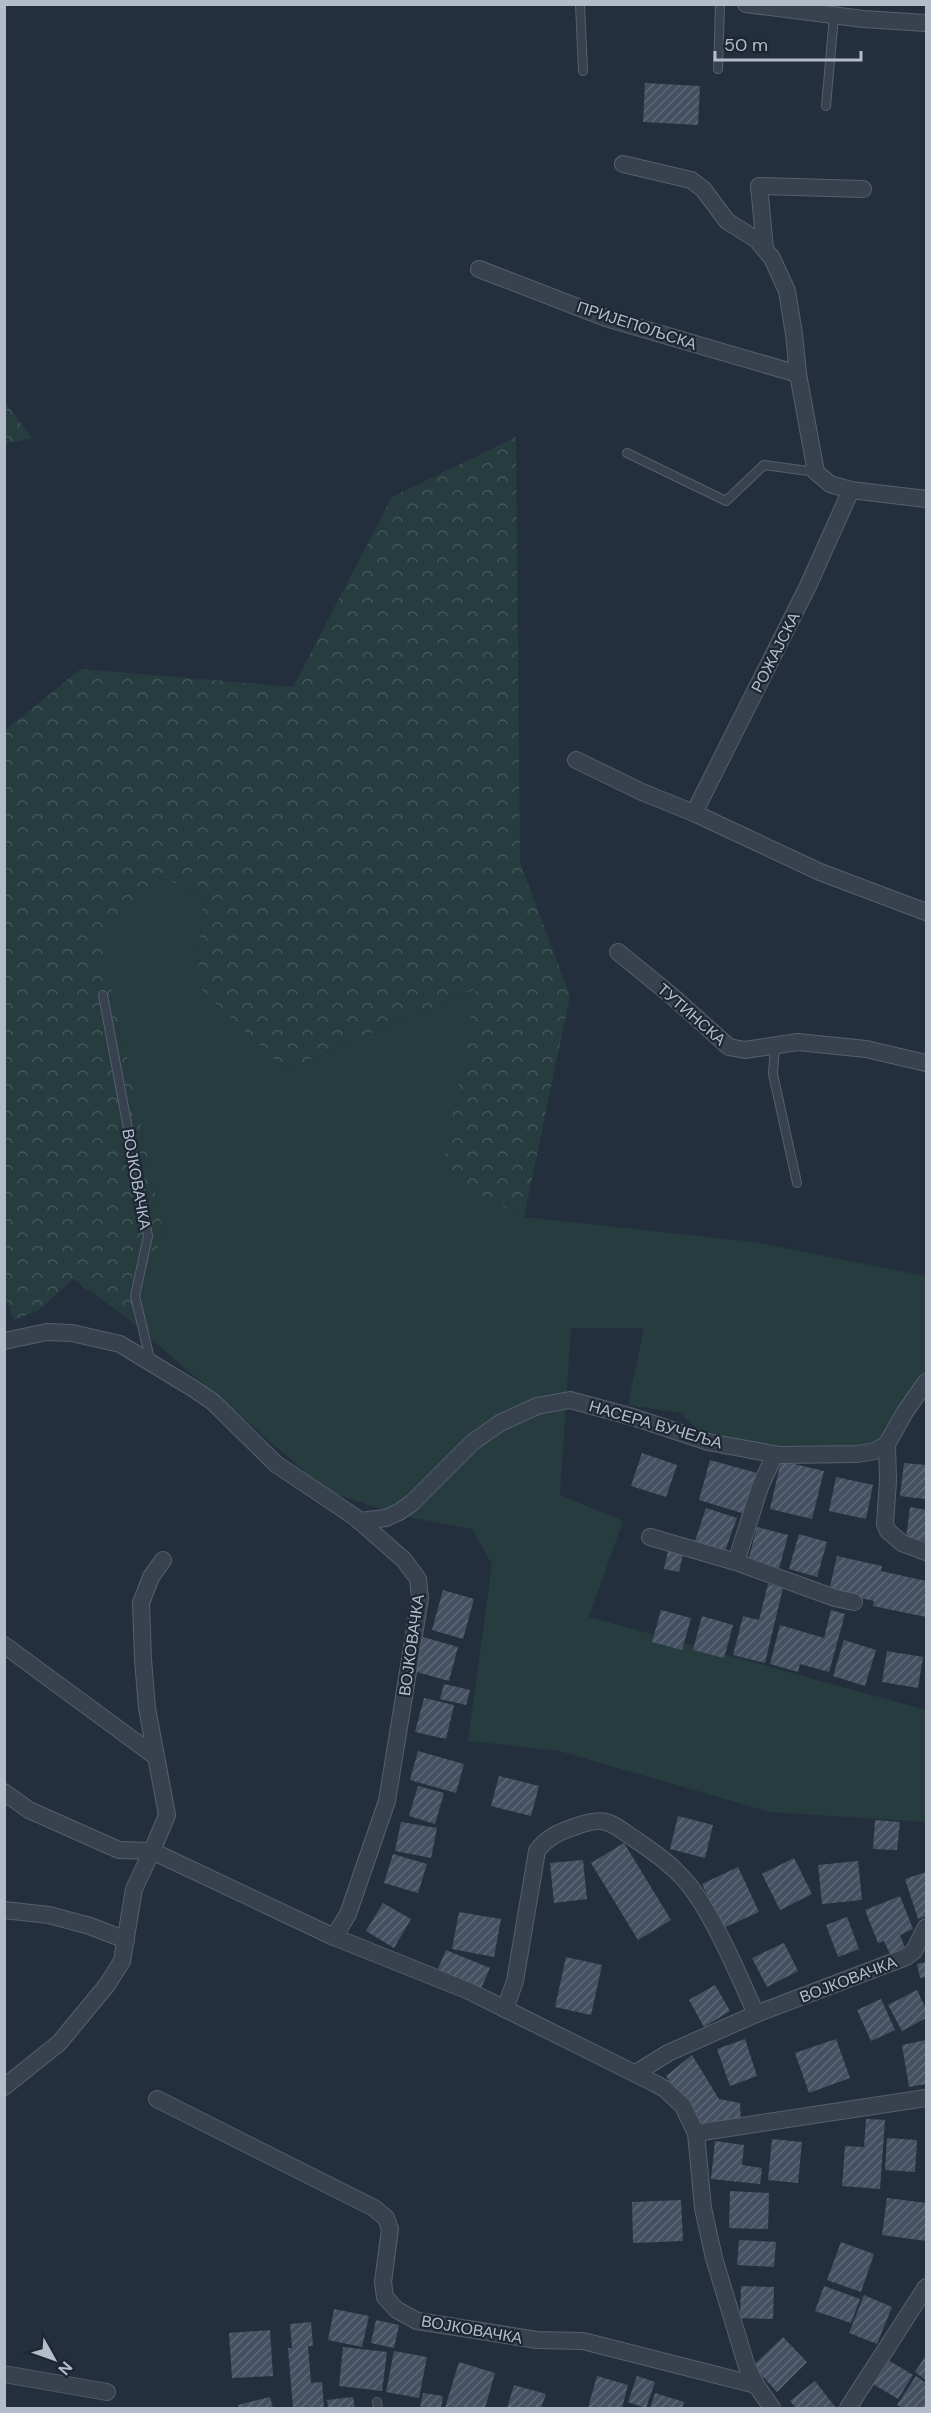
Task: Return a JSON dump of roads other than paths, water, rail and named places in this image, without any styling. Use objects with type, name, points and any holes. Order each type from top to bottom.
[{"type":"street","points":[[746,4],[834,16],[863,12],[927,23]]},
{"type":"street","points":[[623,164],[691,180],[703,189],[727,221],[765,248],[772,258],[787,291],[798,374],[816,472],[830,484],[851,490],[927,499]]},
{"type":"street","points":[[765,248],[759,186],[863,189]]},
{"type":"street","name":"ПРИЈЕПОЉСКА","points":[[479,269],[606,318],[798,374]]},
{"type":"street","name":"РОЖАЈСКА","points":[[694,813],[808,586],[851,490]]},
{"type":"street","points":[[576,760],[820,872],[927,912]]},
{"type":"street","name":"ТУТИНСКА","points":[[618,952],[729,1047],[745,1050],[798,1042],[866,1049],[927,1063]]},
{"type":"street","name":"ВОЈКОВАЧКА","points":[[4,1341],[47,1332],[72,1333],[120,1344],[213,1402],[276,1464],[359,1521],[404,1560],[418,1579],[420,1598],[387,1801],[348,1914],[334,1937]]},
{"type":"street","points":[[927,1382],[905,1412],[887,1444],[888,1481],[885,1524],[888,1531],[902,1543],[927,1552]]},
{"type":"street","name":"НАСЕРА ВУЧЕЉА","points":[[359,1521],[386,1518],[399,1512],[412,1503],[473,1442],[500,1423],[518,1414],[555,1402],[570,1400],[633,1417],[708,1442],[775,1454],[858,1454],[875,1451],[887,1444]]},
{"type":"street","points":[[736,1562],[760,1486],[775,1454]]},
{"type":"street","points":[[650,1537],[736,1562],[835,1598],[854,1602]]},
{"type":"street","points":[[4,2087],[59,2043],[89,2007],[122,1961],[134,1889],[167,1815],[147,1708],[142,1659],[141,1603],[148,1583],[163,1560]]},
{"type":"street","points":[[4,1645],[155,1756]]},
{"type":"street","points":[[4,1792],[29,1810],[119,1850],[152,1851],[172,1863],[334,1937],[469,1991],[665,2089],[690,2116],[696,2133],[703,2208],[714,2258],[737,2337],[756,2385],[772,2409]]},
{"type":"street","points":[[505,2009],[515,1982],[537,1851],[544,1842],[555,1835],[596,1820],[606,1821],[615,1826],[686,1881],[705,1909],[756,2014]]},
{"type":"street","points":[[4,1910],[50,1915],[90,1926],[126,1940]]},
{"type":"street","name":"ВОЈКОВАЧКА","points":[[636,2073],[668,2053],[756,2014],[906,1957],[914,1951],[927,1927]]},
{"type":"street","points":[[696,2133],[927,2098]]},
{"type":"street","name":"ВОЈКОВАЧКА","points":[[157,2099],[374,2208],[386,2218],[390,2229],[383,2282],[385,2297],[397,2310],[417,2321],[537,2340],[583,2341],[756,2385]]},
{"type":"street","points":[[848,2409],[927,2287]]},
{"type":"street","points":[[4,2374],[107,2392]]},
{"type":"lane","points":[[580,4],[583,71]]},
{"type":"lane","points":[[717,69],[720,4]]},
{"type":"lane","points":[[826,106],[834,16]]},
{"type":"lane","points":[[627,453],[726,501],[764,465],[816,472]]},
{"type":"lane","name":"ВОЈКОВАЧКА","points":[[103,995],[148,1236],[135,1296],[151,1363]]},
{"type":"lane","points":[[775,1044],[774,1074],[797,1183]]}]
